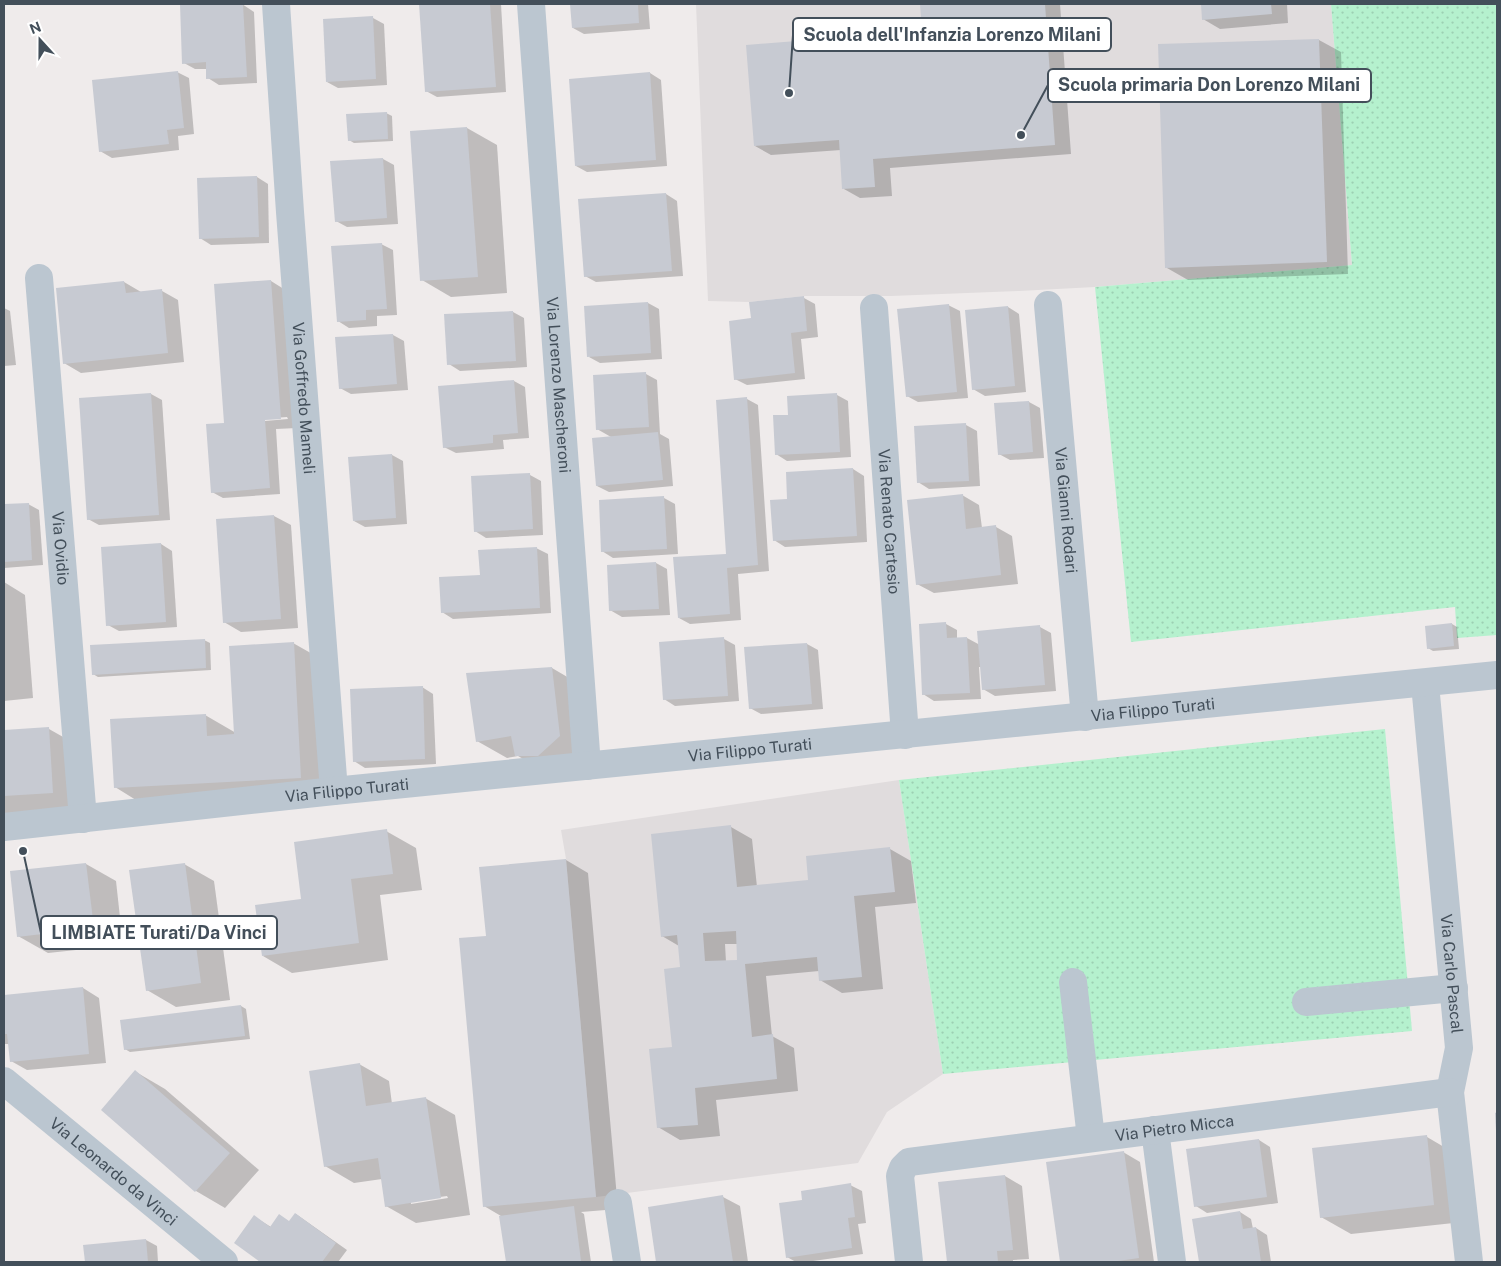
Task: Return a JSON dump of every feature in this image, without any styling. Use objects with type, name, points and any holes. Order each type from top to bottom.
[{"type":"street","name":"Via Goffredo Mameli","points":[[276,4],[334,791]]},
{"type":"street","name":"Via Lorenzo Mascheroni","points":[[531,4],[587,766]]},
{"type":"street","name":"Via Ovidio","points":[[39,278],[83,819]]},
{"type":"street","name":"Via Gianni Rodari","points":[[1048,304],[1085,717]]},
{"type":"street","name":"Via Renato Cartesio","points":[[874,308],[905,735]]},
{"type":"street","name":"Via Filippo Turati","points":[[4,827],[334,791],[1424,684],[1497,675]]},
{"type":"street","name":"Via Carlo Pascal","points":[[1424,684],[1459,1048],[1450,1092],[1469,1262]]},
{"type":"street","points":[[1073,982],[1090,1138]]},
{"type":"street","points":[[1306,1002],[1454,988]]},
{"type":"street","name":"Via Leonardo da Vinci","points":[[4,1081],[224,1262]]},
{"type":"street","name":"Via Pietro Micca","points":[[909,1262],[900,1176],[903,1168],[910,1162],[1450,1092]]},
{"type":"street","points":[[1155,1130],[1172,1262]]},
{"type":"street","points":[[618,1203],[627,1262]]},
{"type":"shaded area","points":[[696,4],[1331,4],[1352,265],[1095,287],[891,296],[804,296],[749,302],[708,301]]},
{"type":"shaded area","points":[[899,780],[943,1074],[887,1112],[858,1163],[596,1197],[566,859],[561,830]]},
{"type":"green space","points":[[1331,4],[1497,4],[1497,635],[1457,638],[1455,607],[1131,642],[1095,287],[1352,265]]},
{"type":"green space","points":[[1385,729],[1412,1031],[943,1074],[899,780]]},
{"type":"building","points":[[180,4],[243,4],[247,77],[206,79],[206,62],[182,64]]},
{"type":"building","points":[[419,4],[490,4],[496,87],[425,92]]},
{"type":"building","points":[[570,4],[638,4],[639,23],[572,28]]},
{"type":"building","points":[[920,4],[1045,4],[1055,145],[873,159],[875,187],[842,189],[839,140],[754,146],[746,45],[922,31]]},
{"type":"building","points":[[1201,4],[1271,4],[1272,14],[1202,20]]},
{"type":"building","points":[[373,16],[376,79],[326,82],[323,19]]},
{"type":"building","points":[[1319,39],[1327,262],[1165,268],[1158,44]]},
{"type":"building","points":[[178,71],[184,128],[167,130],[169,144],[99,152],[92,80]]},
{"type":"building","points":[[650,72],[656,160],[575,166],[569,79]]},
{"type":"building","points":[[387,112],[388,139],[348,141],[346,114]]},
{"type":"building","points":[[467,127],[478,277],[420,281],[410,131]]},
{"type":"building","points":[[383,158],[387,218],[335,222],[330,161]]},
{"type":"building","points":[[257,176],[259,237],[199,239],[197,178]]},
{"type":"building","points":[[666,193],[672,271],[584,277],[578,199]]},
{"type":"building","points":[[382,243],[387,309],[366,310],[366,320],[337,322],[331,246]]},
{"type":"building","points":[[271,280],[281,419],[265,420],[270,488],[211,493],[206,424],[224,423],[214,284]]},
{"type":"building","points":[[124,281],[126,293],[162,289],[168,353],[63,364],[56,288]]},
{"type":"building","points":[[804,296],[807,331],[791,333],[795,373],[734,380],[729,321],[751,318],[749,302]]},
{"type":"building","points":[[648,302],[651,353],[587,357],[584,306]]},
{"type":"building","points":[[949,304],[957,392],[906,397],[897,309]]},
{"type":"building","points":[[1008,306],[1015,386],[972,390],[965,310]]},
{"type":"building","points":[[513,311],[516,361],[447,365],[444,314]]},
{"type":"building","points":[[393,334],[397,384],[339,389],[335,337]]},
{"type":"building","points":[[646,372],[649,427],[596,430],[593,375]]},
{"type":"building","points":[[514,380],[518,433],[493,435],[493,443],[443,448],[438,386]]},
{"type":"building","points":[[151,393],[159,515],[87,520],[79,398]]},
{"type":"building","points":[[837,393],[840,452],[775,455],[773,415],[788,415],[787,396]]},
{"type":"building","points":[[747,397],[758,565],[727,568],[730,614],[678,618],[673,557],[726,554],[716,400]]},
{"type":"building","points":[[1029,401],[1033,452],[998,455],[994,403]]},
{"type":"building","points":[[966,423],[969,481],[917,483],[914,426]]},
{"type":"building","points":[[658,432],[663,480],[596,486],[592,438]]},
{"type":"building","points":[[392,454],[396,518],[353,521],[348,457]]},
{"type":"building","points":[[853,468],[857,536],[773,541],[770,500],[787,499],[786,472]]},
{"type":"building","points":[[530,473],[533,529],[474,532],[471,476]]},
{"type":"building","points":[[963,494],[966,529],[996,525],[1001,575],[916,585],[907,500]]},
{"type":"building","points":[[664,496],[667,549],[601,552],[599,500]]},
{"type":"building","points":[[29,503],[32,560],[4,562],[4,504]]},
{"type":"building","points":[[274,515],[281,619],[223,623],[216,519]]},
{"type":"building","points":[[161,543],[166,622],[106,626],[101,547]]},
{"type":"building","points":[[537,547],[540,608],[441,613],[439,577],[480,575],[478,550]]},
{"type":"building","points":[[656,562],[659,609],[609,611],[607,565]]},
{"type":"building","points":[[946,622],[947,638],[967,637],[970,693],[922,695],[919,624]]},
{"type":"building","points":[[1452,623],[1454,646],[1427,649],[1425,626]]},
{"type":"building","points":[[1040,625],[1045,685],[982,690],[977,631]]},
{"type":"building","points":[[724,637],[728,696],[663,700],[659,642]]},
{"type":"building","points":[[205,639],[206,668],[92,675],[90,645]]},
{"type":"building","points":[[294,642],[301,778],[114,788],[110,719],[206,714],[207,736],[234,734],[229,646]]},
{"type":"building","points":[[807,643],[812,704],[749,709],[744,647]]},
{"type":"building","points":[[552,667],[560,736],[538,756],[515,756],[511,736],[476,742],[466,673]]},
{"type":"building","points":[[423,686],[425,759],[353,762],[350,689]]},
{"type":"building","points":[[49,727],[53,793],[4,796],[4,730]]},
{"type":"building","points":[[731,825],[737,887],[808,880],[806,856],[890,847],[895,892],[854,896],[862,977],[819,981],[817,957],[745,964],[752,1037],[773,1034],[777,1079],[695,1088],[698,1125],[657,1128],[649,1049],[672,1047],[664,969],[680,967],[677,935],[661,937],[651,834]],"holes":[[[736,931],[737,960],[705,961],[703,933]]]},
{"type":"building","points":[[387,829],[393,874],[351,879],[359,943],[262,956],[255,905],[301,899],[294,842]]},
{"type":"building","points":[[566,859],[596,1197],[483,1207],[459,938],[486,936],[479,867]]},
{"type":"building","points":[[86,863],[94,928],[17,937],[10,871]]},
{"type":"building","points":[[185,863],[201,983],[146,991],[129,870]]},
{"type":"building","points":[[83,987],[89,1054],[10,1062],[7,1034],[4,1034],[4,995]]},
{"type":"building","points":[[241,1005],[245,1036],[124,1050],[120,1020]]},
{"type":"building","points":[[360,1063],[366,1106],[426,1097],[441,1198],[385,1207],[378,1158],[324,1167],[309,1071]]},
{"type":"building","points":[[135,1070],[230,1153],[195,1192],[101,1110]]},
{"type":"building","points":[[1497,1112],[1497,1130],[1496,1130],[1495,1113]]},
{"type":"building","points":[[1427,1135],[1434,1205],[1320,1218],[1312,1148]]},
{"type":"building","points":[[1259,1139],[1267,1197],[1194,1207],[1186,1149]]},
{"type":"building","points":[[1124,1151],[1139,1258],[1111,1262],[1060,1262],[1046,1162]]},
{"type":"building","points":[[1005,1175],[1013,1250],[997,1251],[998,1262],[947,1262],[938,1182]]},
{"type":"building","points":[[851,1183],[855,1217],[848,1218],[852,1248],[786,1258],[779,1203],[802,1200],[801,1191]]},
{"type":"building","points":[[723,1195],[733,1262],[656,1262],[648,1207]]},
{"type":"building","points":[[574,1206],[581,1261],[506,1262],[499,1216]]},
{"type":"building","points":[[1240,1211],[1243,1229],[1256,1227],[1261,1262],[1199,1262],[1192,1219]]},
{"type":"building","points":[[295,1213],[336,1243],[322,1262],[260,1262],[234,1243],[254,1215],[270,1227],[279,1214],[289,1221]]},
{"type":"building","points":[[146,1239],[148,1262],[85,1262],[83,1245]]},
{"type":"place","name":"Scuola dell'Infanzia Lorenzo Milani","points":[[789,93]]},
{"type":"place","name":"Scuola primaria Don Lorenzo Milani","points":[[1021,135]]},
{"type":"place","name":"LIMBIATE Turati/Da Vinci","points":[[23,851]]}]
